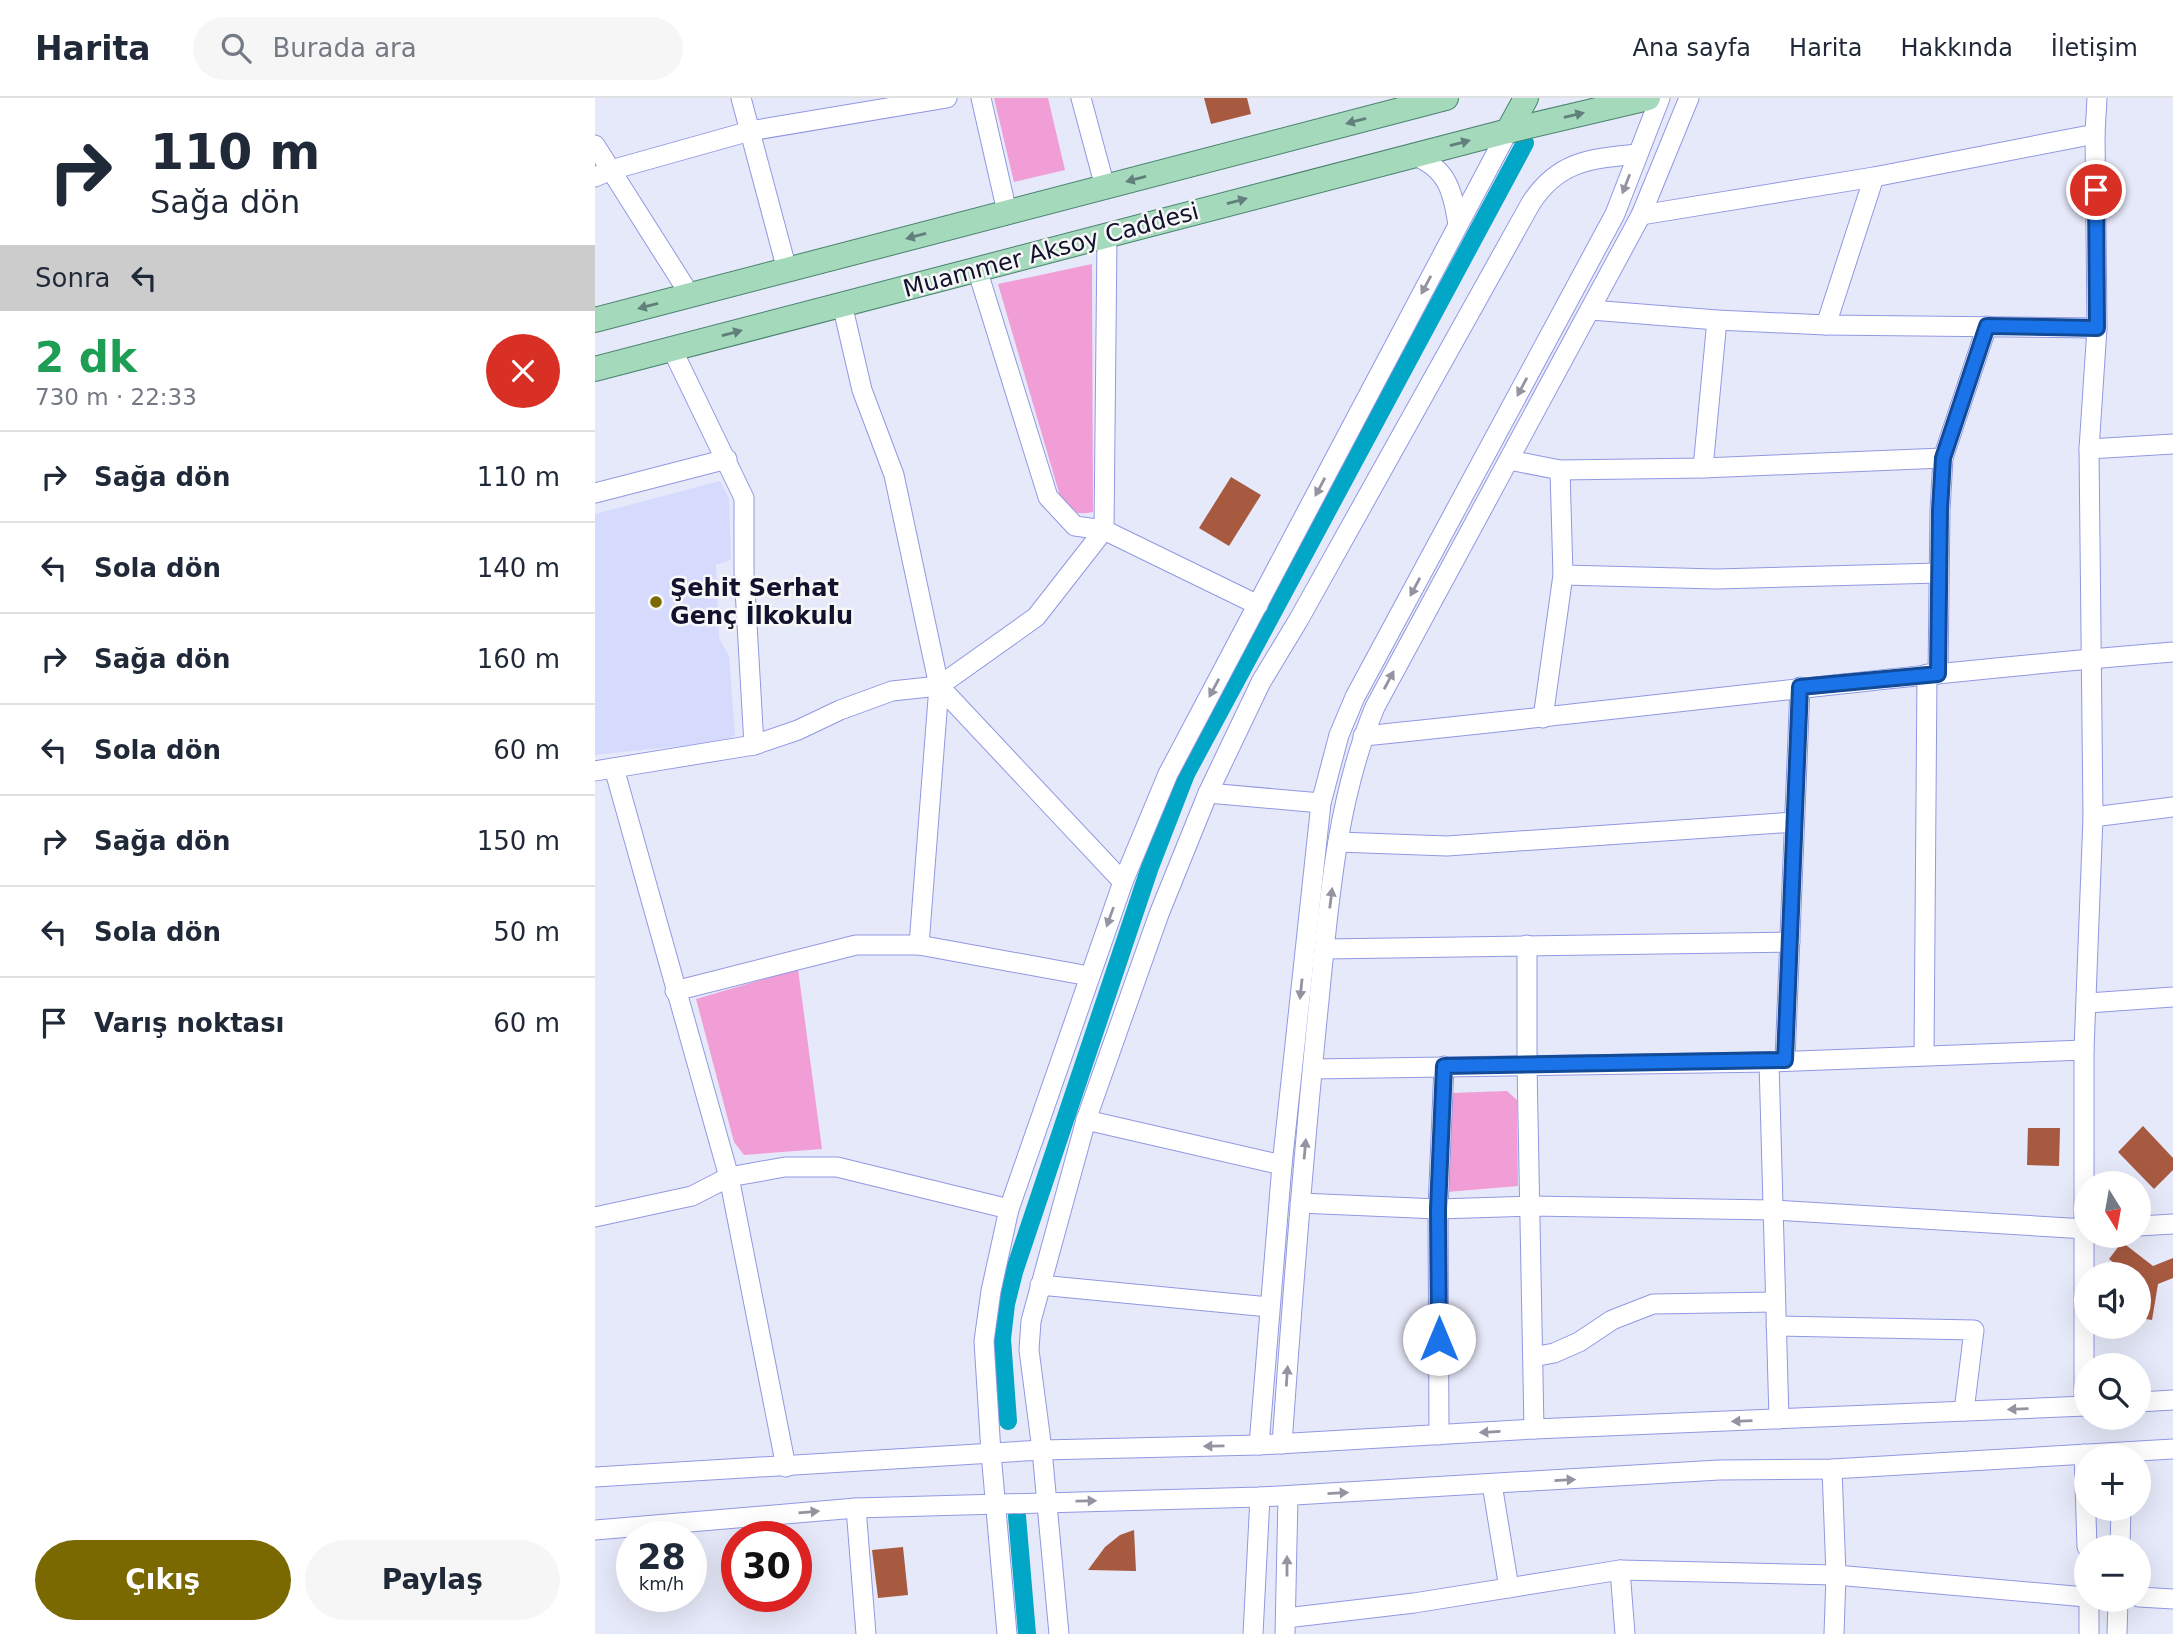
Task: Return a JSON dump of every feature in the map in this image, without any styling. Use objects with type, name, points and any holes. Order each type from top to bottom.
[{"type":"main road","name":"Muammer Aksoy Caddesi","points":[[595,320],[1105,187],[1404,103],[1446,98]]},
{"type":"main road","points":[[1508,131],[1526,98]]},
{"type":"main road","name":"Muammer Aksoy Caddesi","points":[[595,369],[1412,155],[1648,98]]},
{"type":"street","points":[[741,98],[787,270]]},
{"type":"street","points":[[603,173],[750,131],[947,98]]},
{"type":"street","points":[[981,98],[1007,212]]},
{"type":"street","points":[[1080,98],[1105,187]]},
{"type":"street","points":[[1259,1445],[1282,1165],[1321,803],[1339,735],[1355,697],[1615,214],[1660,98]]},
{"type":"street","points":[[1282,1444],[1300,1203],[1325,949],[1343,806],[1363,736],[1375,707],[1641,215],[1689,98]]},
{"type":"street","points":[[2085,1171],[2084,1050],[2088,1003],[2093,817],[2089,449],[2097,328],[2097,98]]},
{"type":"street","points":[[1007,1634],[984,1341],[991,1291],[1009,1209],[1123,882],[1168,774],[1508,131]]},
{"type":"street","points":[[1641,215],[1874,177],[2095,134]]},
{"type":"street","points":[[595,145],[603,173],[690,295]]},
{"type":"street","points":[[1059,1634],[1042,1450],[1029,1350],[1031,1321],[1086,1120],[1159,914],[1208,793],[1261,682],[1306,607],[1531,202],[1547,181],[1567,167],[1590,159],[1638,154]]},
{"type":"street","points":[[1412,155],[1426,160],[1445,179],[1458,225]]},
{"type":"street","points":[[1826,325],[1874,177]]},
{"type":"street","points":[[786,1467],[729,1177],[675,991],[605,770],[754,745],[892,691],[939,686],[1035,617],[1104,530],[1107,235]]},
{"type":"street","points":[[977,269],[1048,497],[1075,526],[1104,530],[1258,605]]},
{"type":"street","points":[[842,304],[862,390],[894,475],[939,686],[919,945]]},
{"type":"street","points":[[1591,310],[1826,325],[2097,328]]},
{"type":"street","points":[[1703,468],[1717,320]]},
{"type":"street","points":[[1924,1055],[1932,674],[1943,458],[1987,326]]},
{"type":"street","points":[[671,349],[744,498],[744,572],[754,745]]},
{"type":"street","points":[[2089,449],[2173,444]]},
{"type":"street","points":[[1509,460],[1560,470],[1703,468],[1943,458]]},
{"type":"street","points":[[595,494],[727,459]]},
{"type":"street","points":[[1543,718],[1563,575],[1560,470]]},
{"type":"street","points":[[1563,575],[1717,579],[1939,573]]},
{"type":"street","points":[[1363,736],[1543,718],[1800,687],[2173,652]]},
{"type":"street","points":[[939,686],[1123,882]]},
{"type":"street","points":[[1779,1419],[1773,1210],[1777,1061],[1790,942],[1800,687]]},
{"type":"street","points":[[1208,793],[1321,803]]},
{"type":"street","points":[[2093,817],[2173,807]]},
{"type":"street","points":[[1338,842],[1447,846],[1794,822]]},
{"type":"street","points":[[1325,949],[1790,942]]},
{"type":"street","points":[[675,991],[856,945],[919,945],[1089,976]]},
{"type":"street","points":[[1527,945],[1534,1429]]},
{"type":"street","points":[[2088,1003],[2173,998]]},
{"type":"street","points":[[1313,1069],[1777,1061],[2084,1050]]},
{"type":"street","points":[[1439,1435],[1438,1209],[1444,1066]]},
{"type":"street","points":[[1086,1120],[1282,1165]]},
{"type":"street","points":[[595,1217],[692,1196],[729,1177],[785,1167],[837,1167],[1009,1209]]},
{"type":"street","points":[[1300,1203],[1438,1209],[1531,1206],[1773,1210],[2074,1229]]},
{"type":"street","points":[[2151,1225],[2173,1224]]},
{"type":"street","points":[[2085,1248],[2085,1353]]},
{"type":"street","points":[[1040,1285],[1269,1307]]},
{"type":"street","points":[[1533,1357],[1555,1353],[1579,1342],[1612,1320],[1653,1304],[1776,1301]]},
{"type":"street","points":[[1776,1326],[1975,1329],[1964,1411]]},
{"type":"street","points":[[2151,1401],[2173,1400]]},
{"type":"street","points":[[595,1477],[1042,1450],[1259,1445],[1534,1429],[2074,1406]]},
{"type":"street","points":[[2151,1451],[2173,1449]]},
{"type":"street","points":[[595,1530],[856,1508],[1288,1496],[1719,1470],[1832,1469],[2074,1455]]},
{"type":"street","points":[[1832,1469],[1836,1575],[1834,1634]]},
{"type":"street","points":[[1492,1484],[1509,1588]]},
{"type":"street","points":[[1288,1496],[1286,1626],[1621,1570],[1836,1575],[2074,1597]]},
{"type":"street","points":[[1253,1634],[1260,1497]]},
{"type":"street","points":[[856,1508],[866,1634]]},
{"type":"street","points":[[1621,1570],[1625,1634]]},
{"type":"street","points":[[2151,1598],[2173,1599]]},
{"type":"street","points":[[2088,1612],[2089,1634]]},
{"type":"street","points":[[2117,1634],[2118,1612]]},
{"type":"shaded area","points":[[994,98],[1048,98],[1065,170],[1014,182]]},
{"type":"shaded area","points":[[1092,264],[1093,512],[1080,513],[1062,503],[998,284]]},
{"type":"shaded area","name":"Şehit Serhat Genç İlkokulu","points":[[720,481],[729,498],[731,560],[716,565],[719,638],[729,656],[735,734],[729,741],[595,755],[595,514]]},
{"type":"shaded area","points":[[798,969],[822,1149],[744,1155],[734,1142],[696,999]]},
{"type":"shaded area","points":[[1507,1091],[1517,1100],[1518,1186],[1447,1192],[1451,1093]]},
{"type":"building","points":[[1204,98],[1247,98],[1251,114],[1211,124]]},
{"type":"building","points":[[1231,477],[1261,495],[1229,546],[1199,528]]},
{"type":"building","points":[[2143,1126],[2173,1158],[2173,1170],[2154,1189],[2151,1186],[2151,1171],[2136,1171],[2118,1152]]},
{"type":"building","points":[[2028,1128],[2060,1128],[2059,1166],[2027,1165]]},
{"type":"building","points":[[2117,1248],[2130,1248],[2148,1262],[2113,1262],[2109,1259]]},
{"type":"building","points":[[2173,1258],[2173,1278],[2158,1284],[2152,1320],[2151,1264]]},
{"type":"building","points":[[1134,1530],[1136,1571],[1088,1570],[1105,1547],[1120,1535]]},
{"type":"building","points":[[903,1547],[908,1595],[878,1598],[872,1550]]},
{"type":"waterway","points":[[1008,1421],[1002,1339],[1006,1304],[1014,1272],[1150,867],[1186,774],[1525,143]]},
{"type":"waterway","points":[[1017,1516],[1027,1634]]},
{"type":"place","name":"Şehit Serhat Genç İlkokulu","points":[[656,602]]},
{"type":"route","points":[[1439,1339],[1438,1209],[1444,1066],[1785,1060],[1800,687],[1938,674],[1943,458],[1987,326],[2097,328],[2096,190]]}]
